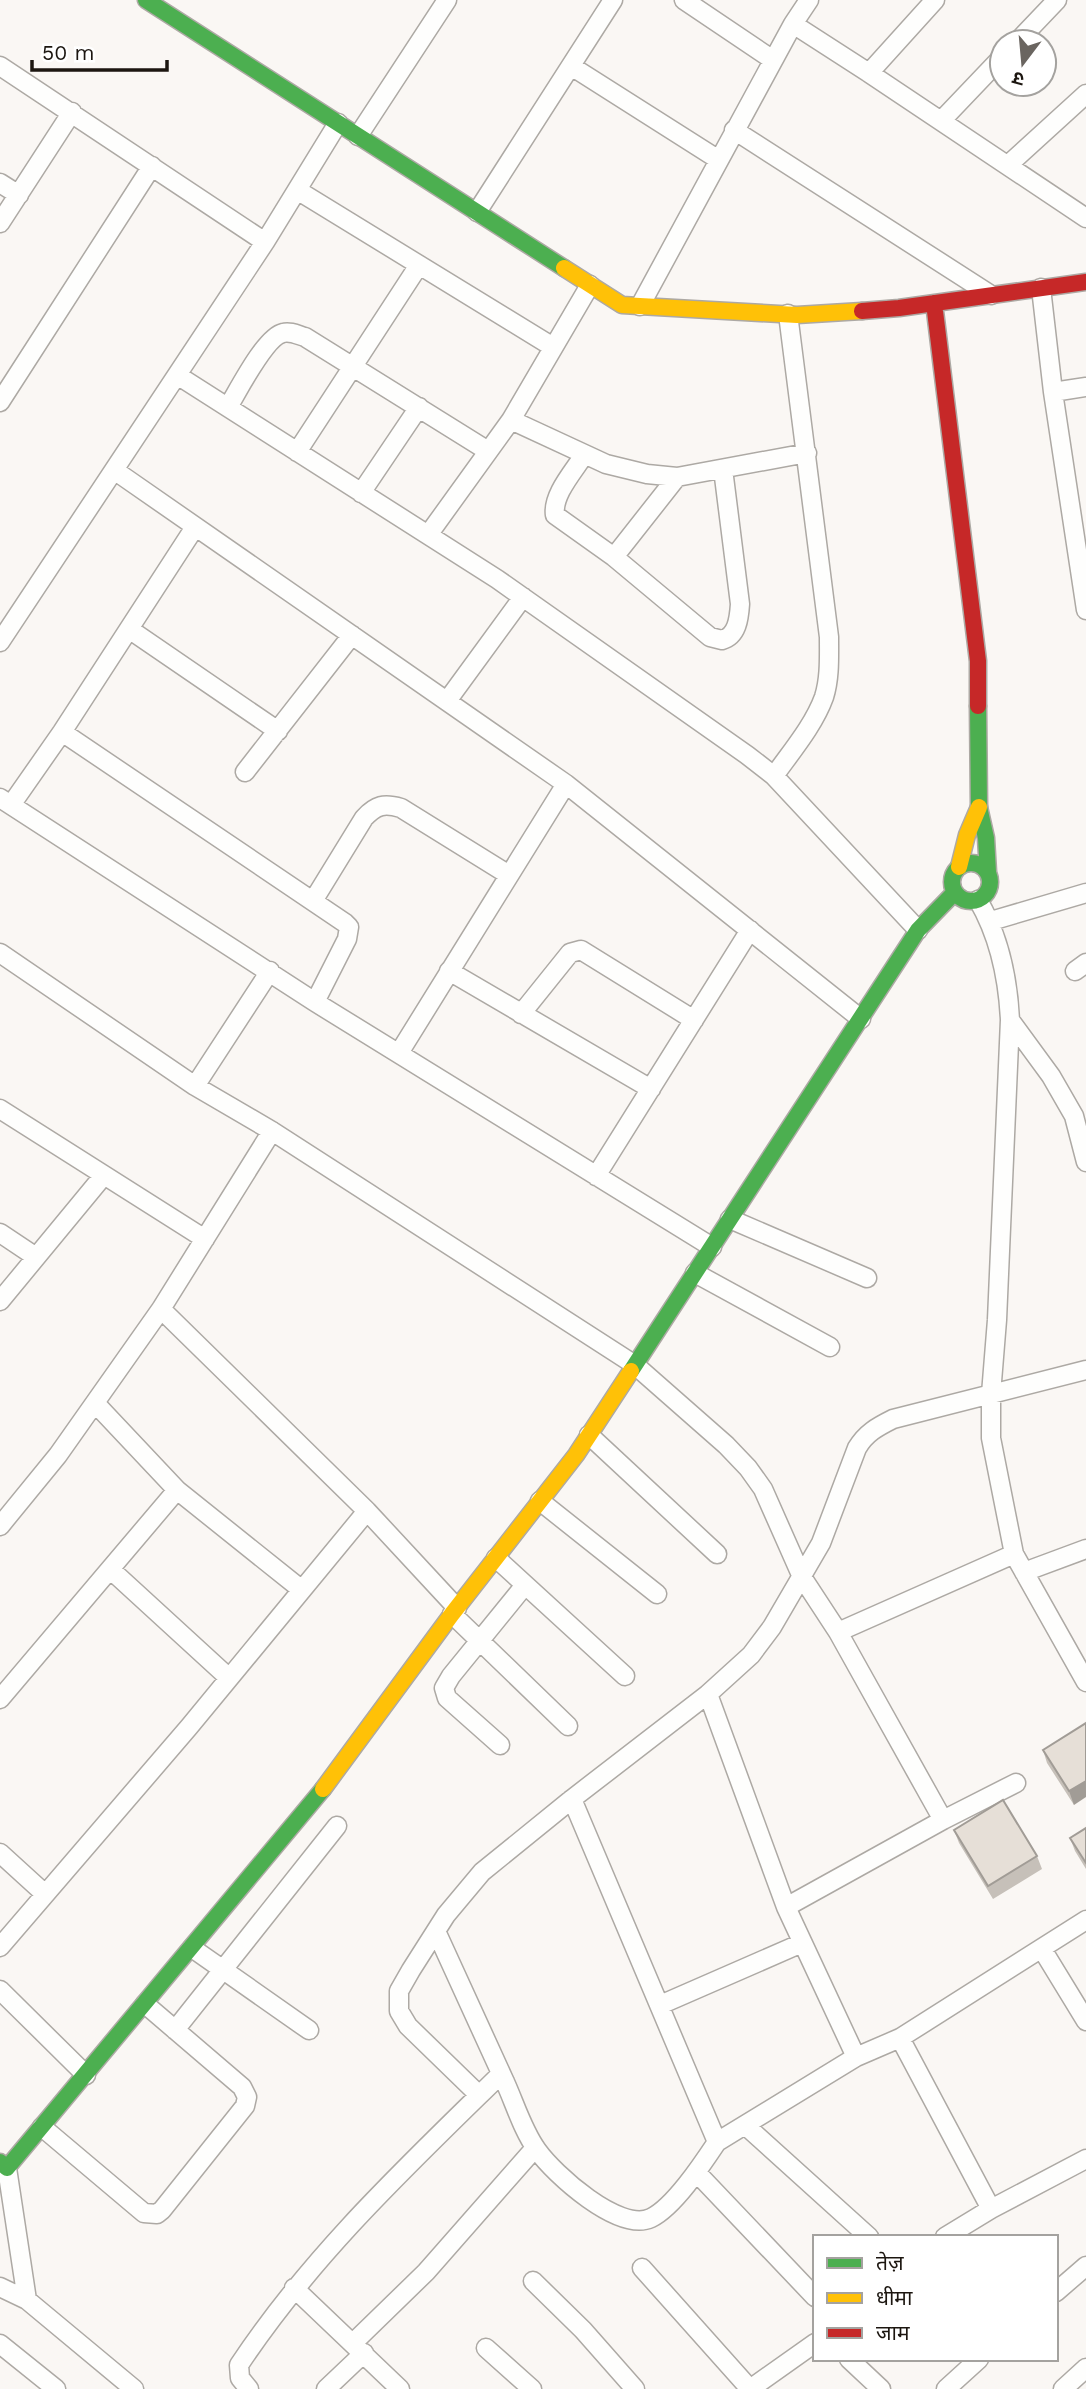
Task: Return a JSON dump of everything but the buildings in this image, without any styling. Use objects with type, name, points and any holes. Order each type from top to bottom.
[{"type":"street","points":[[146,0],[622,305],[788,314],[900,308],[1086,282]]},
{"type":"street","points":[[358,136],[447,0]]},
{"type":"street","points":[[477,212],[613,0]]},
{"type":"street","points":[[684,0],[773,60]]},
{"type":"street","points":[[639,306],[734,130],[809,0]]},
{"type":"street","points":[[869,72],[935,0]]},
{"type":"street","points":[[1030,28],[1057,0]]},
{"type":"street","points":[[793,24],[1086,218]]},
{"type":"street","points":[[0,66],[265,242]]},
{"type":"street","points":[[571,66],[719,160]]},
{"type":"street","points":[[941,121],[988,72]]},
{"type":"street","points":[[1007,165],[1086,94]]},
{"type":"street","points":[[0,223],[72,112]]},
{"type":"street","points":[[0,642],[265,242],[338,123]]},
{"type":"street","points":[[734,130],[990,295]]},
{"type":"street","points":[[0,402],[152,166]]},
{"type":"street","points":[[0,183],[19,195]]},
{"type":"street","points":[[297,190],[553,347]]},
{"type":"street","points":[[297,452],[419,265]]},
{"type":"street","points":[[428,535],[510,420],[590,285]]},
{"type":"street","points":[[1041,289],[1053,392],[1086,610]]},
{"type":"street","points":[[934,303],[978,661],[979,807],[986,838],[990,888],[978,900],[968,901],[955,892],[952,879],[959,867],[967,835],[979,807]]},
{"type":"street","points":[[775,776],[815,715],[828,680],[829,637],[788,314]]},
{"type":"street","points":[[228,407],[268,343],[284,332],[305,337],[488,451]]},
{"type":"street","points":[[177,375],[523,597],[775,776],[918,930]]},
{"type":"street","points":[[1053,392],[1086,387]]},
{"type":"street","points":[[361,493],[418,407]]},
{"type":"street","points":[[510,420],[584,455],[624,470],[677,477],[807,453]]},
{"type":"street","points":[[584,455],[558,497],[555,515],[614,557],[710,637],[722,640],[727,639],[737,625],[740,604],[723,469]]},
{"type":"street","points":[[114,470],[566,784],[861,1019]]},
{"type":"street","points":[[614,557],[677,477]]},
{"type":"street","points":[[195,527],[62,732],[5,801],[315,1002],[712,1247]]},
{"type":"street","points":[[447,701],[523,597]]},
{"type":"street","points":[[129,629],[278,730]]},
{"type":"street","points":[[245,772],[352,635]]},
{"type":"street","points":[[62,732],[349,927],[349,933],[315,1002]]},
{"type":"street","points":[[399,1053],[566,784]]},
{"type":"street","points":[[313,901],[364,818],[381,805],[390,804],[401,808],[509,876]]},
{"type":"street","points":[[959,867],[965,863],[976,863],[988,872]]},
{"type":"street","points":[[27,2300],[2,2170],[86,2075],[310,1806],[454,1611],[540,1501],[589,1435],[918,930],[955,892]]},
{"type":"street","points":[[991,921],[1086,893]]},
{"type":"street","points":[[978,900],[991,921],[1008,988],[1010,1020],[991,1438],[1014,1554],[1086,1682]]},
{"type":"street","points":[[596,1176],[750,930]]},
{"type":"street","points":[[521,1014],[570,953],[582,950],[694,1020]]},
{"type":"street","points":[[0,953],[195,1086],[272,1130],[635,1365],[726,1445],[748,1468],[762,1489],[802,1577],[838,1632],[943,1820]]},
{"type":"street","points":[[195,1086],[270,971]]},
{"type":"street","points":[[449,971],[650,1089]]},
{"type":"street","points":[[1010,1020],[1080,1114],[1086,1162]]},
{"type":"street","points":[[0,1109],[205,1239]]},
{"type":"street","points":[[0,1526],[58,1455],[161,1309],[272,1130]]},
{"type":"street","points":[[0,1301],[104,1175]]},
{"type":"street","points":[[730,1219],[867,1278]]},
{"type":"street","points":[[0,1233],[36,1257]]},
{"type":"street","points":[[695,1273],[830,1347]]},
{"type":"street","points":[[161,1309],[367,1511],[479,1641],[568,1726]]},
{"type":"street","points":[[479,2095],[408,2026],[399,2011],[399,1992],[446,1915],[482,1872],[708,1694],[751,1655],[772,1627],[821,1543],[857,1448],[874,1428],[893,1419],[1086,1370]]},
{"type":"street","points":[[94,1403],[177,1490],[302,1590]]},
{"type":"street","points":[[589,1435],[717,1554]]},
{"type":"street","points":[[0,1699],[177,1490]]},
{"type":"street","points":[[540,1501],[657,1594]]},
{"type":"street","points":[[0,1947],[367,1511]]},
{"type":"street","points":[[1024,1572],[1086,1549]]},
{"type":"street","points":[[838,1632],[1014,1554]]},
{"type":"street","points":[[495,1558],[625,1676]]},
{"type":"street","points":[[110,1569],[229,1678]]},
{"type":"street","points":[[500,1745],[444,1693],[446,1682],[525,1585]]},
{"type":"street","points":[[708,1694],[786,1907],[856,2057]]},
{"type":"street","points":[[786,1907],[1016,1783]]},
{"type":"street","points":[[572,1799],[717,2141]]},
{"type":"street","points":[[175,2030],[337,1826]]},
{"type":"street","points":[[0,1853],[45,1894]]},
{"type":"street","points":[[436,1931],[535,2148],[569,2183],[607,2210],[630,2220],[640,2220],[651,2218],[662,2210],[696,2173],[717,2141],[856,2057],[900,2038],[1086,1920]]},
{"type":"street","points":[[660,2005],[802,1943]]},
{"type":"street","points":[[192,1948],[309,2030]]},
{"type":"street","points":[[1042,1949],[1086,2021]]},
{"type":"street","points":[[0,1990],[86,2075]]},
{"type":"street","points":[[42,2127],[144,2213],[157,2214],[162,2210],[245,2106],[247,2098],[242,2087],[145,2004]]},
{"type":"street","points":[[900,2038],[990,2209]]},
{"type":"street","points":[[249,2389],[240,2378],[239,2365],[294,2288],[375,2198],[501,2074]]},
{"type":"street","points":[[745,2125],[867,2235]]},
{"type":"street","points":[[326,2389],[358,2348],[535,2148]]},
{"type":"street","points":[[948,2235],[990,2209],[1086,2159]]},
{"type":"street","points":[[696,2173],[813,2295]]},
{"type":"street","points":[[1058,2290],[1086,2266]]},
{"type":"street","points":[[642,2268],[760,2386],[813,2345]]},
{"type":"street","points":[[533,2281],[583,2330],[635,2389]]},
{"type":"street","points":[[0,2287],[27,2300],[128,2387]]},
{"type":"street","points":[[294,2288],[400,2389]]},
{"type":"street","points":[[0,2344],[57,2389]]},
{"type":"street","points":[[486,2348],[532,2389]]},
{"type":"street","points":[[851,2361],[881,2389]]},
{"type":"street","points":[[946,2389],[977,2361]]},
{"type":"street","points":[[1063,2389],[1086,2368]]},
{"type":"traffic: fast","points":[[146,0],[564,268]]},
{"type":"traffic: fast","points":[[978,706],[979,807],[986,838],[988,872]]},
{"type":"traffic: fast","points":[[971,863],[985,868],[990,882],[985,896],[971,901],[957,896],[952,882],[957,868],[971,863]]},
{"type":"traffic: fast","points":[[631,1371],[918,930],[955,892]]},
{"type":"traffic: fast","points":[[0,2162],[7,2168],[323,1789]]},
{"type":"traffic: slow","points":[[564,268],[622,305],[797,315],[862,311]]},
{"type":"traffic: slow","points":[[959,867],[967,835],[979,807]]},
{"type":"traffic: slow","points":[[323,1789],[452,1614],[576,1455],[631,1371]]},
{"type":"traffic: jam","points":[[862,311],[1086,282]]},
{"type":"traffic: jam","points":[[934,303],[978,661],[978,706]]}]
